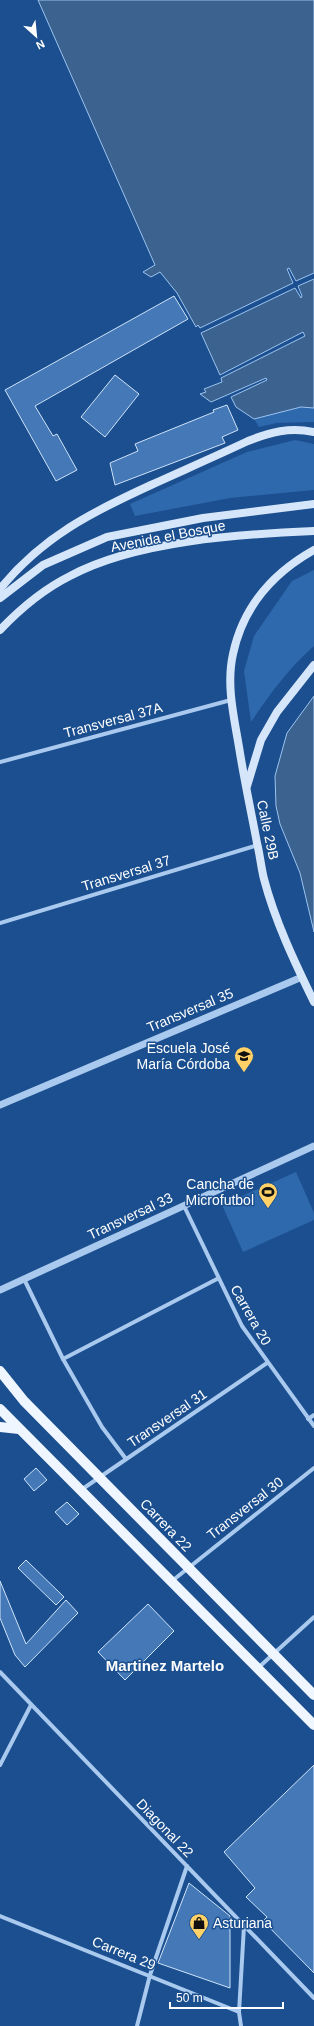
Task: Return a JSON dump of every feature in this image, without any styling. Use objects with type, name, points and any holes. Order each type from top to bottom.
[{"type":"main road","points":[[0,589],[24,562],[42,546],[62,531],[99,509],[248,441],[272,432],[288,429],[314,432]]},
{"type":"main road","name":"Avenida el Bosque","points":[[0,598],[43,565],[107,537],[203,518],[271,508],[314,504]]},
{"type":"main road","name":"Avenida el Bosque","points":[[0,630],[30,602],[69,576],[110,559],[214,538],[314,531]]},
{"type":"main road","name":"Calle 29B","points":[[314,550],[296,560],[278,574],[262,592],[239,632],[232,655],[230,676],[232,700],[246,788],[264,878],[276,914],[314,1002]]},
{"type":"main road","points":[[246,788],[264,734],[276,712],[314,665]]},
{"type":"main road","name":"Carrera 22","points":[[0,1371],[24,1401],[314,1695]]},
{"type":"main road","points":[[0,1409],[314,1726]]},
{"type":"main road","points":[[0,1427],[19,1429]]},
{"type":"street","name":"Transversal 37A","points":[[0,762],[232,700]]},
{"type":"street","name":"Transversal 37","points":[[0,923],[258,845]]},
{"type":"street","name":"Transversal 35","points":[[0,1105],[302,977]]},
{"type":"street","name":"Transversal 33","points":[[0,1290],[314,1146]]},
{"type":"street","name":"Carrera 20","points":[[184,1206],[242,1326],[267,1363],[314,1426]]},
{"type":"street","points":[[24,1279],[63,1360],[102,1427],[126,1459]]},
{"type":"street","points":[[63,1360],[218,1279]]},
{"type":"street","name":"Transversal 31","points":[[80,1490],[267,1363]]},
{"type":"street","points":[[308,1419],[314,1415]]},
{"type":"street","name":"Transversal 30","points":[[171,1582],[314,1468]]},
{"type":"street","points":[[257,1669],[314,1617]]},
{"type":"street","name":"Diagonal 22","points":[[0,1672],[314,1998]]},
{"type":"street","points":[[0,1765],[31,1705]]},
{"type":"street","points":[[137,2026],[150,1975],[187,1866]]},
{"type":"street","name":"Carrera 29","points":[[0,1916],[239,2012]]},
{"type":"street","points":[[241,2026],[239,2012],[244,1926]]},
{"type":"shaded area","points":[[38,0],[314,0],[314,273],[296,281],[289,268],[287,269],[293,283],[200,328],[198,325],[196,327],[177,293],[160,272],[151,277],[143,272],[155,265]]},
{"type":"shaded area","points":[[314,279],[314,408],[301,407],[254,419],[236,407],[231,397],[267,380],[266,378],[211,402],[200,394],[206,392],[204,389],[222,382],[221,378],[305,336],[303,332],[220,375],[201,333],[295,288],[301,298],[302,296],[298,286]]},
{"type":"shaded area","points":[[301,407],[314,408],[314,422],[277,423],[259,427],[254,419]]},
{"type":"shaded area","points":[[295,440],[314,444],[314,490],[230,498],[135,516],[130,504],[247,452]]},
{"type":"shaded area","points":[[314,570],[314,646],[296,663],[280,682],[251,722],[244,671],[254,636],[292,581]]},
{"type":"shaded area","points":[[314,696],[314,932],[300,873],[280,824],[276,806],[275,776],[287,733]]},
{"type":"shaded area","name":"Cancha de Microfutbol","points":[[296,1172],[314,1213],[314,1220],[243,1252],[222,1205]]},
{"type":"building","points":[[174,296],[188,319],[35,406],[53,436],[57,434],[77,470],[56,481],[5,390]]},
{"type":"building","points":[[115,375],[139,394],[105,437],[81,417]]},
{"type":"building","points":[[227,405],[238,430],[222,437],[225,443],[115,485],[110,463],[138,451],[135,444],[214,412],[213,410]]},
{"type":"building","points":[[36,1468],[47,1480],[34,1491],[24,1479]]},
{"type":"building","points":[[67,1502],[79,1514],[67,1525],[55,1512]]},
{"type":"building","points":[[26,1560],[64,1597],[56,1605],[18,1568]]},
{"type":"building","points":[[0,1581],[26,1644],[66,1600],[78,1613],[25,1667],[15,1655],[0,1618]]},
{"type":"building","points":[[148,1604],[174,1631],[125,1680],[98,1652]]},
{"type":"building","points":[[314,1765],[314,1973],[263,1921],[267,1917],[246,1897],[255,1888],[224,1852]]},
{"type":"building","name":"Asturiana","points":[[189,1883],[230,1916],[230,1988],[158,1963]]},
{"type":"place","name":"Escuela José María Córdoba","points":[[244,1073]]},
{"type":"place","name":"Cancha de Microfutbol","points":[[268,1209]]},
{"type":"place","name":"Asturiana","points":[[199,1940]]},
{"type":"district","name":"Martinez Martelo","points":[[165,1666]]}]
